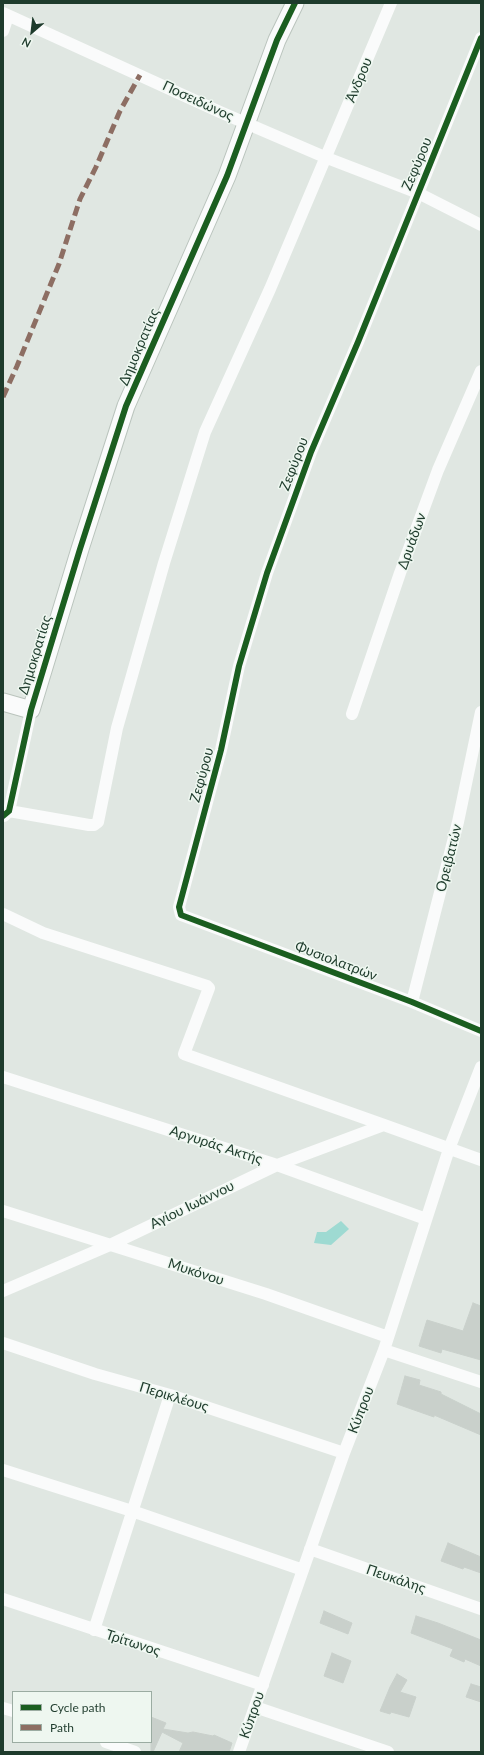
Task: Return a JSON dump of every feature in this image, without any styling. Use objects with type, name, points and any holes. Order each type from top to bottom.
[{"type":"street","name":"Δημοκρατίας","points":[[3,702],[30,710],[126,406],[227,176],[248,123],[277,40],[295,3]]},
{"type":"street","name":"Άνδρου","points":[[6,813],[88,825],[94,825],[98,822],[117,728],[164,563],[205,432],[270,289],[327,158],[391,3]]},
{"type":"street","name":"Ποσειδώνος","points":[[6,14],[96,57],[140,74],[327,158],[418,193],[481,225]]},
{"type":"street","points":[[3,31],[6,14]]},
{"type":"street","name":"Ζεφύρου","points":[[181,915],[179,907],[221,750],[240,666],[267,573],[311,452],[358,342],[481,38]]},
{"type":"street","name":"Δρυάδων","points":[[352,714],[400,573],[438,470],[481,371]]},
{"type":"street","points":[[6,813],[30,710]]},
{"type":"street","name":"Ορειβατών","points":[[412,1002],[458,822],[481,712]]},
{"type":"street","points":[[3,914],[44,933],[209,987],[184,1054],[481,1160]]},
{"type":"street","name":"Φυσιολατρών","points":[[181,915],[412,1002],[481,1031]]},
{"type":"street","name":"Κύπρου","points":[[239,1752],[344,1453],[384,1350],[426,1219],[450,1149],[481,1067]]},
{"type":"street","name":"Αργυράς Ακτής","points":[[3,1077],[277,1164],[426,1219]]},
{"type":"street","name":"Αγίου Ιωάννου","points":[[3,1291],[110,1245],[277,1164],[384,1125]]},
{"type":"street","name":"Μυκόνου","points":[[3,1211],[266,1294],[388,1337]]},
{"type":"street","name":"Περικλέους","points":[[3,1343],[95,1374],[170,1395],[344,1453]]},
{"type":"street","points":[[384,1350],[481,1382]]},
{"type":"street","points":[[94,1630],[170,1395]]},
{"type":"street","points":[[3,1470],[132,1511],[303,1570]]},
{"type":"street","name":"Πευκάλης","points":[[310,1549],[481,1609]]},
{"type":"street","name":"Τρίτωνος","points":[[3,1599],[263,1685]]},
{"type":"street","points":[[255,1708],[388,1752]]},
{"type":"street","points":[[109,1743],[135,1752]]},
{"type":"water","points":[[341,1221],[349,1229],[331,1245],[314,1243],[317,1232],[326,1232]]},
{"type":"building","points":[[473,1303],[481,1306],[481,1360],[442,1349],[441,1353],[419,1346],[427,1320],[463,1331]]},
{"type":"building","points":[[405,1376],[420,1380],[419,1385],[441,1392],[441,1394],[481,1414],[481,1435],[434,1415],[434,1417],[397,1404]]},
{"type":"building","points":[[448,1543],[481,1557],[481,1573],[464,1567],[463,1569],[441,1561]]},
{"type":"building","points":[[324,1611],[352,1623],[348,1634],[320,1623]]},
{"type":"building","points":[[416,1616],[481,1640],[481,1666],[465,1659],[464,1662],[450,1656],[453,1649],[411,1633]]},
{"type":"building","points":[[332,1653],[351,1661],[343,1683],[324,1676]]},
{"type":"building","points":[[397,1674],[407,1680],[400,1692],[416,1697],[409,1717],[391,1712],[390,1714],[380,1711]]},
{"type":"building","points":[[471,1684],[481,1687],[481,1702],[466,1697]]},
{"type":"building","points":[[152,1717],[166,1723],[163,1729],[214,1735],[232,1743],[229,1752],[179,1752],[183,1743],[162,1732],[153,1752],[151,1752]]},
{"type":"marked path","points":[[3,397],[59,264],[80,199],[96,167],[120,111],[140,75]]},
{"type":"cycle path","points":[[3,816],[9,811],[31,710],[80,549],[126,406],[227,176],[277,40],[295,3]]},
{"type":"cycle path","points":[[481,38],[358,342],[311,452],[267,573],[239,666],[221,750],[179,907],[181,915],[412,1002],[481,1031]]}]
